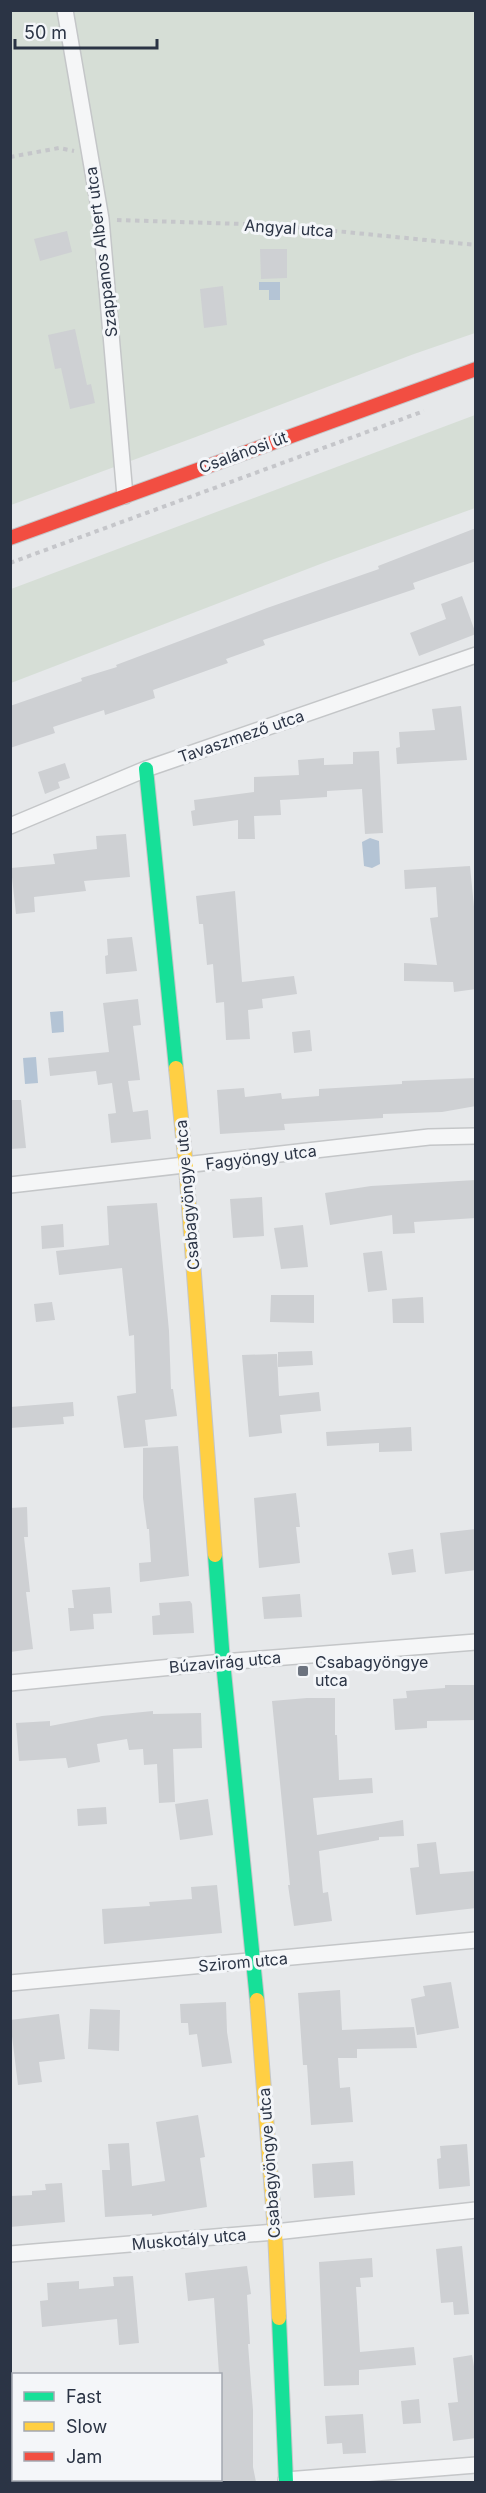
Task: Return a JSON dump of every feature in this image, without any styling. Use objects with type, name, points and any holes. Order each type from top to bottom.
[{"type":"street","name":"Szappanos Albert utca","points":[[65,10],[101,219],[125,496]]},
{"type":"street","name":"Csalánosi út","points":[[10,538],[476,369]]},
{"type":"street","name":"Tavaszmező utca","points":[[10,826],[146,769],[476,655]]},
{"type":"street","name":"Csabagyöngye utca","points":[[146,769],[186,1167],[223,1662],[254,1962],[275,2232],[286,2481]]},
{"type":"street","name":"Fagyöngy utca","points":[[10,1185],[186,1167],[429,1137],[476,1136]]},
{"type":"street","name":"Búzavirág utca","points":[[10,1683],[223,1662],[476,1642]]},
{"type":"street","name":"Szirom utca","points":[[10,1983],[476,1940]]},
{"type":"street","name":"Muskotály utca","points":[[10,2254],[275,2232],[476,2210]]},
{"type":"street","points":[[286,2481],[476,2465]]},
{"type":"path","points":[[10,157],[59,148],[79,152],[91,162]]},
{"type":"path","name":"Angyal utca","points":[[101,219],[275,225],[476,245]]},
{"type":"path","points":[[10,563],[430,409]]},
{"type":"shaded area","points":[[11,11],[475,11],[475,333],[11,505]]},
{"type":"shaded area","points":[[475,415],[475,508],[323,563],[11,683],[11,589]]},
{"type":"water","points":[[259,282],[280,282],[280,300],[269,300],[269,290],[259,290]]},
{"type":"water","points":[[370,838],[379,841],[380,864],[372,868],[364,866],[362,842]]},
{"type":"water","points":[[63,1011],[64,1032],[52,1033],[50,1012]]},
{"type":"water","points":[[36,1057],[38,1083],[25,1084],[23,1058]]},
{"type":"building","points":[[67,231],[72,252],[40,261],[34,239]]},
{"type":"building","points":[[260,249],[287,249],[287,278],[261,279]]},
{"type":"building","points":[[223,286],[227,325],[204,328],[200,289]]},
{"type":"building","points":[[75,329],[87,385],[91,384],[95,403],[70,409],[61,368],[55,369],[48,335]]},
{"type":"building","points":[[476,528],[476,561],[413,583],[415,589],[263,640],[265,645],[226,659],[228,663],[153,690],[155,698],[105,715],[104,710],[53,727],[55,733],[10,748],[10,706],[82,681],[81,678],[117,667],[116,665],[267,608],[379,569],[378,566]]},
{"type":"building","points":[[462,596],[476,634],[419,656],[410,633],[446,619],[441,604]]},
{"type":"building","points":[[461,706],[467,760],[397,764],[396,748],[400,747],[399,732],[435,730],[432,709]]},
{"type":"building","points":[[379,751],[383,833],[365,834],[362,789],[327,791],[327,797],[280,800],[281,815],[254,816],[255,839],[238,839],[238,820],[193,826],[191,811],[195,810],[194,800],[254,792],[254,777],[299,775],[298,760],[324,758],[324,765],[353,764],[353,752]]},
{"type":"building","points":[[65,763],[70,778],[58,782],[60,788],[45,794],[38,772]]},
{"type":"building","points":[[126,834],[130,877],[84,881],[86,891],[34,897],[35,912],[16,914],[11,868],[55,864],[53,854],[97,849],[96,836]]},
{"type":"building","points":[[470,866],[476,927],[476,989],[454,992],[453,982],[404,981],[404,963],[437,965],[430,918],[438,917],[436,887],[405,889],[404,870]]},
{"type":"building","points":[[235,891],[242,982],[294,976],[297,994],[262,999],[263,1008],[248,1010],[250,1039],[226,1040],[224,1002],[216,1003],[213,964],[207,965],[203,924],[199,924],[196,896]]},
{"type":"building","points":[[132,937],[137,971],[106,974],[107,939]]},
{"type":"building","points":[[138,999],[141,1025],[133,1026],[140,1080],[128,1081],[133,1112],[148,1110],[151,1139],[111,1143],[108,1114],[116,1113],[112,1083],[98,1085],[96,1071],[50,1076],[48,1058],[109,1052],[103,1003]]},
{"type":"building","points":[[310,1030],[312,1051],[294,1053],[292,1032]]},
{"type":"building","points":[[476,1078],[476,1106],[442,1112],[383,1114],[383,1118],[284,1124],[285,1130],[220,1134],[217,1090],[244,1088],[245,1097],[281,1093],[282,1099],[319,1096],[319,1089],[402,1084],[402,1081]]},
{"type":"building","points":[[10,1100],[21,1100],[26,1148],[10,1149]]},
{"type":"building","points":[[476,1180],[476,1218],[414,1222],[415,1233],[393,1234],[392,1215],[330,1225],[325,1193],[371,1186]]},
{"type":"building","points":[[262,1197],[264,1236],[233,1238],[230,1199]]},
{"type":"building","points":[[157,1203],[169,1331],[171,1389],[173,1389],[177,1416],[145,1420],[148,1446],[124,1448],[117,1396],[136,1393],[134,1335],[129,1336],[122,1268],[59,1275],[56,1251],[109,1245],[107,1206]]},
{"type":"building","points":[[63,1224],[64,1247],[42,1249],[41,1226]]},
{"type":"building","points":[[303,1225],[308,1267],[281,1269],[274,1228]]},
{"type":"building","points":[[382,1251],[387,1290],[368,1292],[363,1253]]},
{"type":"building","points":[[271,1295],[314,1295],[314,1323],[270,1322]]},
{"type":"building","points":[[423,1297],[424,1323],[393,1323],[392,1299]]},
{"type":"building","points":[[52,1302],[55,1320],[36,1322],[34,1304]]},
{"type":"building","points":[[312,1351],[313,1365],[278,1367],[278,1352]]},
{"type":"building","points":[[277,1354],[279,1396],[319,1392],[321,1411],[280,1415],[282,1433],[249,1437],[242,1355]]},
{"type":"building","points":[[73,1402],[74,1416],[63,1417],[64,1424],[10,1428],[10,1407]]},
{"type":"building","points":[[411,1427],[412,1451],[379,1452],[379,1443],[327,1446],[326,1432]]},
{"type":"building","points":[[178,1446],[189,1576],[140,1582],[139,1563],[151,1562],[149,1529],[147,1529],[143,1498],[143,1448]]},
{"type":"building","points":[[296,1493],[300,1527],[296,1527],[300,1563],[259,1568],[254,1498]]},
{"type":"building","points":[[27,1507],[28,1537],[24,1537],[30,1592],[26,1592],[33,1649],[10,1652],[10,1508]]},
{"type":"building","points":[[476,1529],[476,1570],[445,1574],[440,1533]]},
{"type":"building","points":[[413,1549],[416,1572],[392,1575],[388,1553]]},
{"type":"building","points":[[110,1587],[112,1613],[93,1614],[94,1629],[70,1631],[68,1608],[74,1608],[72,1590]]},
{"type":"building","points":[[300,1594],[302,1617],[264,1619],[262,1597]]},
{"type":"building","points":[[190,1601],[194,1633],[153,1635],[152,1616],[160,1615],[159,1603]]},
{"type":"building","points":[[445,1685],[476,1685],[476,1720],[427,1721],[427,1728],[395,1730],[393,1699],[407,1698],[406,1691],[445,1688]]},
{"type":"building","points":[[335,1698],[335,1735],[337,1735],[339,1780],[372,1778],[373,1793],[313,1798],[317,1835],[403,1820],[404,1836],[379,1837],[379,1840],[319,1851],[323,1893],[328,1892],[332,1921],[294,1926],[288,1885],[290,1885],[272,1701]]},
{"type":"building","points":[[153,1711],[153,1714],[201,1713],[202,1748],[173,1749],[175,1802],[159,1803],[157,1764],[144,1765],[143,1749],[129,1750],[127,1739],[97,1744],[100,1762],[68,1768],[66,1758],[19,1761],[16,1723],[50,1721],[50,1726],[102,1716]]},
{"type":"building","points":[[208,1799],[213,1835],[180,1840],[175,1804]]},
{"type":"building","points":[[106,1807],[107,1824],[78,1826],[77,1809]]},
{"type":"building","points":[[436,1842],[440,1874],[476,1871],[476,1908],[416,1915],[410,1868],[419,1867],[417,1844]]},
{"type":"building","points":[[217,1885],[222,1933],[104,1944],[102,1909],[150,1906],[149,1902],[192,1899],[191,1887]]},
{"type":"building","points":[[451,1982],[459,2028],[417,2035],[411,1999],[425,1996],[423,1986]]},
{"type":"building","points":[[340,1990],[342,2030],[414,2027],[417,2048],[357,2049],[357,2058],[338,2058],[340,2088],[350,2087],[353,2122],[311,2125],[307,2065],[303,2065],[298,1993]]},
{"type":"building","points":[[226,2002],[227,2032],[232,2063],[202,2067],[197,2034],[189,2035],[188,2023],[181,2023],[180,2004]]},
{"type":"building","points":[[90,2009],[120,2010],[119,2051],[88,2049]]},
{"type":"building","points":[[59,2014],[65,2059],[39,2062],[42,2082],[18,2085],[10,2020]]},
{"type":"building","points":[[198,2115],[205,2157],[200,2158],[207,2207],[152,2216],[152,2214],[105,2217],[102,2170],[110,2170],[108,2144],[129,2143],[132,2186],[165,2181],[156,2122]]},
{"type":"building","points":[[467,2144],[470,2186],[439,2189],[437,2159],[441,2158],[440,2146]]},
{"type":"building","points":[[353,2161],[355,2195],[314,2198],[312,2164]]},
{"type":"building","points":[[62,2183],[65,2222],[10,2227],[10,2196],[32,2195],[32,2191],[46,2190],[45,2184]]},
{"type":"building","points":[[462,2246],[469,2314],[454,2315],[453,2302],[441,2303],[436,2249]]},
{"type":"building","points":[[372,2258],[373,2277],[360,2278],[361,2287],[356,2287],[360,2352],[414,2347],[416,2365],[359,2370],[359,2385],[324,2386],[319,2262]]},
{"type":"building","points":[[247,2266],[251,2294],[247,2295],[250,2344],[248,2344],[253,2410],[253,2467],[256,2482],[220,2482],[222,2481],[222,2373],[219,2373],[214,2298],[188,2301],[185,2273]]},
{"type":"building","points":[[133,2276],[139,2343],[119,2345],[117,2319],[42,2327],[40,2301],[48,2300],[47,2283],[79,2281],[79,2289],[114,2286],[113,2277]]},
{"type":"building","points":[[472,2355],[476,2378],[476,2438],[453,2441],[448,2403],[458,2402],[453,2358]]},
{"type":"building","points":[[419,2399],[421,2423],[403,2424],[401,2401]]},
{"type":"building","points":[[363,2414],[366,2453],[343,2454],[342,2443],[327,2444],[325,2416]]},
{"type":"traffic: fast","points":[[146,769],[176,1068]]},
{"type":"traffic: fast","points":[[215,1555],[223,1662],[257,2000]]},
{"type":"traffic: fast","points":[[279,2318],[286,2482]]},
{"type":"traffic: slow","points":[[176,1068],[186,1167],[215,1555]]},
{"type":"traffic: slow","points":[[257,2000],[275,2232],[279,2318]]},
{"type":"traffic: jam","points":[[10,538],[476,369]]},
{"type":"place","name":"Csabagyöngye utca","points":[[303,1671]]}]
